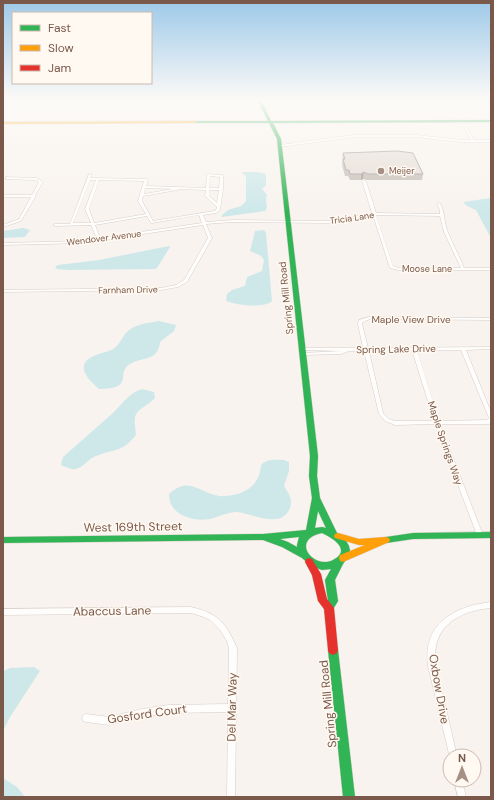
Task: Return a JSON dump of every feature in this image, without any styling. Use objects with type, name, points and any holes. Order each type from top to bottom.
[{"type":"street","name":"Spring Mill Road","points":[[278,137],[280,146],[314,456],[313,476],[316,498],[336,534]]},
{"type":"street","points":[[280,146],[344,137]]},
{"type":"street","points":[[433,137],[474,142],[491,142]]},
{"type":"street","points":[[471,137],[474,142]]},
{"type":"street","points":[[71,225],[89,177],[98,179],[146,180],[140,201],[152,222],[215,212],[218,210],[222,176],[208,176],[207,196],[218,206]]},
{"type":"street","points":[[3,226],[20,220],[42,182],[30,178],[7,178]]},
{"type":"street","points":[[98,179],[86,209],[99,240]]},
{"type":"street","points":[[364,181],[374,214]]},
{"type":"street","points":[[144,187],[221,189]]},
{"type":"street","points":[[142,195],[178,188]]},
{"type":"street","points":[[3,196],[34,196]]},
{"type":"street","points":[[439,204],[442,210],[441,215],[449,239],[463,269]]},
{"type":"street","name":"Tricia Lane","points":[[288,221],[319,224],[374,214],[441,215]]},
{"type":"street","name":"Moose Lane","points":[[374,214],[392,268],[491,269]]},
{"type":"street","points":[[55,225],[92,224],[147,215]]},
{"type":"street","points":[[201,215],[205,223]]},
{"type":"street","name":"Wendover Avenue","points":[[3,244],[67,243],[99,240],[205,223],[244,220],[288,221]]},
{"type":"street","name":"Farnham Drive","points":[[3,291],[161,289],[177,286],[188,278],[210,238],[205,223]]},
{"type":"street","name":"Maple View Drive","points":[[366,350],[360,324],[365,319],[491,319]]},
{"type":"street","name":"Spring Lake Drive","points":[[302,351],[341,353],[349,350],[491,348]]},
{"type":"street","name":"Maple Springs Way","points":[[414,349],[480,535]]},
{"type":"street","points":[[366,350],[381,413],[384,417],[395,423],[489,422],[491,418],[463,349]]},
{"type":"street","name":"Spring Mill Road","points":[[309,533],[312,523],[313,506],[316,498]]},
{"type":"street","points":[[386,540],[379,544],[364,548],[328,566],[320,566],[309,562],[302,555],[300,548],[301,542],[309,533],[322,530],[359,542],[413,536],[491,535]]},
{"type":"street","name":"West 169th Street","points":[[3,540],[263,538],[309,533]]},
{"type":"street","points":[[336,534],[345,544],[346,550],[341,560]]},
{"type":"street","name":"West 169th Street","points":[[263,538],[285,544],[302,555]]},
{"type":"street","name":"Spring Mill Road","points":[[341,560],[330,580],[332,601],[329,608],[349,797]]},
{"type":"street","name":"Spring Mill Road","points":[[309,562],[316,574],[323,601],[329,608]]},
{"type":"street","name":"Oxbow Drive","points":[[450,748],[431,660],[433,642],[443,624],[452,616],[466,609],[491,605]]},
{"type":"street","name":"Abaccus Lane","points":[[3,612],[191,610],[202,612],[218,621]]},
{"type":"street","name":"Del Mar Way","points":[[218,621],[229,638],[233,648],[231,797]]},
{"type":"street","name":"Gosford Court","points":[[86,718],[109,721],[142,713],[169,709],[232,708]]},
{"type":"water","points":[[241,172],[258,172],[266,174],[266,185],[262,189],[267,195],[267,208],[265,211],[222,217],[221,216],[228,210],[241,206],[246,201],[246,176]]},
{"type":"water","points":[[491,198],[491,238],[476,210],[467,206],[463,202]]},
{"type":"water","points":[[23,228],[30,230],[25,237],[3,238],[3,231]]},
{"type":"water","points":[[264,230],[266,233],[272,301],[256,306],[226,301],[227,294],[232,290],[245,286],[247,277],[262,271],[264,260],[261,256],[250,251],[255,231]]},
{"type":"water","points":[[170,247],[155,269],[68,270],[57,269],[55,267],[58,265],[99,260]]},
{"type":"water","points":[[159,321],[176,325],[174,331],[160,342],[159,348],[153,356],[130,364],[124,372],[121,383],[110,388],[99,389],[89,379],[84,370],[86,361],[91,357],[114,348],[132,328],[141,324]]},
{"type":"water","points":[[142,389],[154,392],[155,398],[136,415],[136,435],[125,446],[92,458],[83,466],[76,469],[70,469],[61,465],[63,457],[114,412],[123,402]]},
{"type":"water","points":[[272,460],[284,460],[289,462],[289,471],[284,486],[289,494],[291,502],[290,508],[286,515],[280,518],[266,519],[234,512],[203,520],[189,518],[177,512],[170,501],[169,494],[182,486],[192,486],[208,493],[220,496],[238,494],[250,488],[254,484],[259,477],[263,463]]},
{"type":"water","points":[[34,667],[40,671],[10,717],[3,731],[3,671],[10,668]]},
{"type":"water","points":[[3,778],[17,787],[25,797],[3,797]]},
{"type":"building","name":"Meijer","points":[[397,151],[413,153],[423,174],[368,174],[364,172],[361,174],[350,174],[349,170],[346,170],[343,159],[345,159],[343,153]]},
{"type":"traffic: fast","points":[[278,137],[314,456],[313,476],[316,498],[333,533]]},
{"type":"traffic: fast","points":[[310,533],[316,498]]},
{"type":"traffic: fast","points":[[322,530],[338,538],[345,546],[346,551],[344,556],[340,561],[331,566],[322,566],[314,563],[302,552],[301,545],[303,538],[312,532],[322,530]]},
{"type":"traffic: fast","points":[[303,555],[285,544],[263,537],[308,533]]},
{"type":"traffic: fast","points":[[386,540],[413,536],[491,535]]},
{"type":"traffic: fast","points":[[3,540],[263,537]]},
{"type":"traffic: fast","points":[[329,608],[333,601],[330,580],[339,562]]},
{"type":"traffic: fast","points":[[333,650],[349,797]]},
{"type":"traffic: slow","points":[[338,536],[359,542],[386,540],[343,558]]},
{"type":"traffic: jam","points":[[309,562],[316,574],[323,601],[329,608],[333,650]]},
{"type":"place","name":"Meijer","points":[[381,171]]}]
